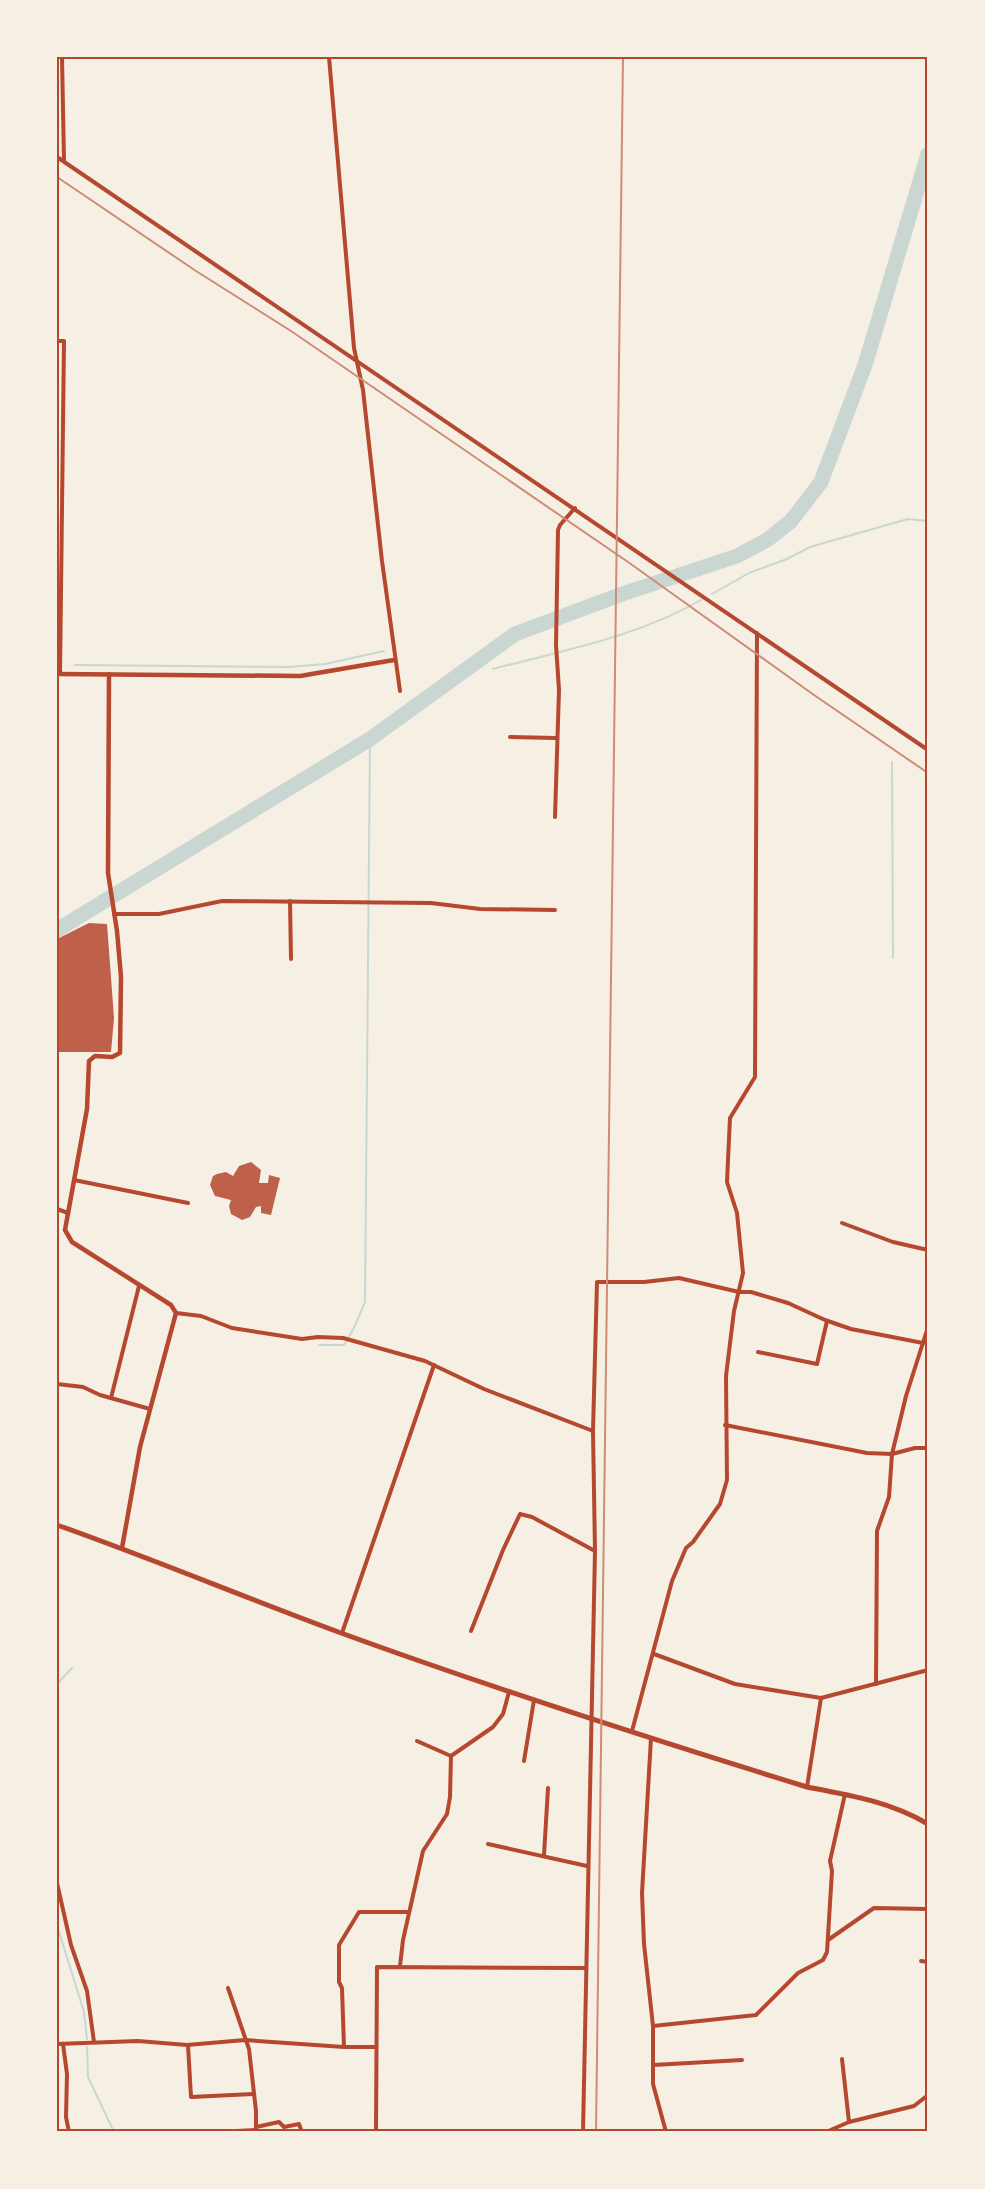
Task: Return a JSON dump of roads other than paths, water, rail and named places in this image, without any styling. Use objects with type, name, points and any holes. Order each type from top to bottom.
[{"type":"main road","points":[[57,1525],[342,1633],[509,1692],[807,1787],[892,1806],[928,1824]]},
{"type":"street","points":[[62,57],[64,162]]},
{"type":"street","points":[[329,57],[356,360],[363,390],[394,660],[400,691]]},
{"type":"street","points":[[57,157],[928,750]]},
{"type":"street","points":[[57,341],[64,341],[59,674],[300,676],[394,660]]},
{"type":"street","points":[[555,817],[559,690],[556,602],[558,530],[575,508]]},
{"type":"street","points":[[632,1731],[672,1581],[686,1548],[693,1542],[720,1504],[727,1480],[726,1376],[734,1311],[743,1273],[737,1213],[727,1182],[730,1118],[755,1077],[757,633]]},
{"type":"street","points":[[109,674],[108,873],[122,977],[120,1053],[112,1057],[95,1056],[88,1061],[87,1109],[65,1230],[72,1242],[171,1305],[176,1313],[140,1447],[122,1548]]},
{"type":"street","points":[[510,737],[556,738]]},
{"type":"street","points":[[113,914],[159,914],[222,901],[431,903],[480,909],[555,910]]},
{"type":"street","points":[[290,901],[291,959]]},
{"type":"street","points":[[74,1180],[188,1203]]},
{"type":"street","points":[[57,1209],[68,1213]]},
{"type":"street","points":[[842,1223],[893,1242],[928,1250]]},
{"type":"street","points":[[583,2132],[595,1551],[593,1431],[597,1282],[644,1282],[679,1278],[739,1292],[751,1292],[788,1303],[851,1329],[923,1343]]},
{"type":"street","points":[[111,1398],[139,1286]]},
{"type":"street","points":[[176,1313],[201,1316],[232,1328],[302,1339],[343,1338],[434,1365],[484,1389],[593,1431]]},
{"type":"street","points":[[758,1352],[817,1364],[827,1321]]},
{"type":"street","points":[[876,1684],[877,1531],[889,1497],[892,1454],[914,1366],[928,1327]]},
{"type":"street","points":[[342,1633],[434,1365]]},
{"type":"street","points":[[57,1384],[83,1387],[150,1409]]},
{"type":"street","points":[[726,1425],[867,1454],[892,1454],[915,1448],[928,1448]]},
{"type":"street","points":[[471,1631],[520,1514],[532,1517],[595,1551]]},
{"type":"street","points":[[654,1654],[735,1683],[821,1698],[928,1670]]},
{"type":"street","points":[[450,1756],[493,1727],[503,1714],[509,1692]]},
{"type":"street","points":[[807,1787],[821,1698]]},
{"type":"street","points":[[524,1761],[534,1700]]},
{"type":"street","points":[[651,1738],[642,1893],[644,1944],[653,2026],[653,2084],[666,2132]]},
{"type":"street","points":[[417,1741],[450,1756]]},
{"type":"street","points":[[399,1966],[423,1851],[447,1814],[450,1797],[450,1756]]},
{"type":"street","points":[[544,1855],[548,1788]]},
{"type":"street","points":[[653,2026],[756,2015],[798,1973],[823,1960],[826,1952],[832,1871],[830,1861],[845,1794]]},
{"type":"street","points":[[488,1844],[587,1866]]},
{"type":"street","points":[[57,1883],[71,1945],[87,1991],[94,2042]]},
{"type":"street","points":[[827,1940],[874,1908],[928,1909]]},
{"type":"street","points":[[344,2047],[342,1988],[339,1982],[339,1945],[359,1912],[409,1912]]},
{"type":"street","points":[[921,1961],[928,1962]]},
{"type":"street","points":[[376,2132],[377,1967],[585,1968]]},
{"type":"street","points":[[228,1988],[249,2049],[256,2130]]},
{"type":"street","points":[[57,2044],[138,2041],[188,2045],[245,2040],[375,2047]]},
{"type":"street","points":[[63,2044],[68,2074],[66,2117],[69,2132]]},
{"type":"street","points":[[188,2045],[191,2097],[253,2094]]},
{"type":"street","points":[[842,2059],[849,2122]]},
{"type":"street","points":[[653,2065],[742,2060]]},
{"type":"street","points":[[826,2132],[849,2122],[914,2106],[928,2095]]},
{"type":"street","points":[[217,2132],[256,2130],[279,2122],[284,2127],[299,2124],[302,2132]]},
{"type":"waterway","points":[[57,930],[370,739],[515,634],[622,594],[737,556],[767,540],[791,521],[821,482],[865,365],[928,154]]},
{"type":"waterway","points":[[712,594],[749,573],[787,559],[810,547],[908,519],[928,521]]},
{"type":"waterway","points":[[493,669],[626,633],[677,613],[701,600]]},
{"type":"waterway","points":[[75,665],[288,667],[325,664],[384,651]]},
{"type":"waterway","points":[[319,1345],[344,1345],[365,1302],[370,739]]},
{"type":"waterway","points":[[892,762],[893,958]]},
{"type":"waterway","points":[[57,1684],[72,1668]]},
{"type":"waterway","points":[[57,1925],[84,2012],[87,2039]]},
{"type":"waterway","points":[[87,2047],[88,2077],[114,2132]]},
{"type":"railway","points":[[596,2132],[623,57]]},
{"type":"railway","points":[[57,177],[196,271],[291,331],[628,562],[928,773]]}]
